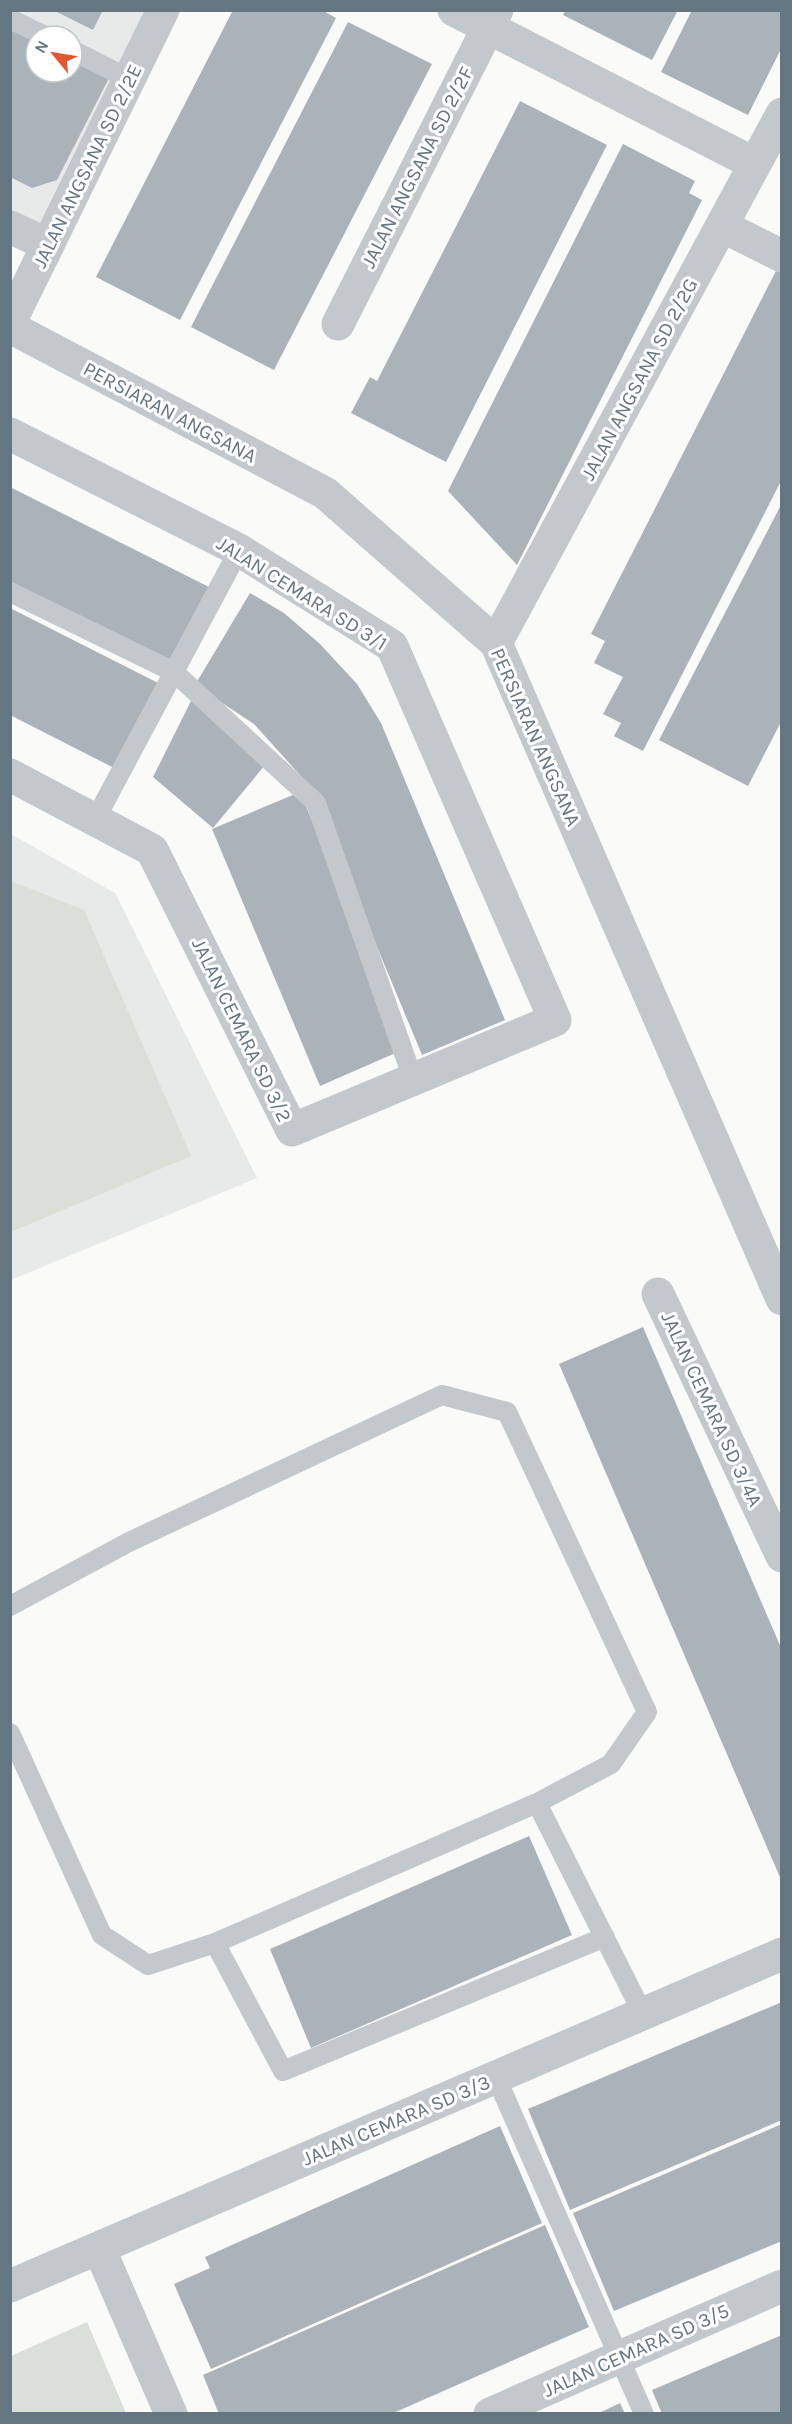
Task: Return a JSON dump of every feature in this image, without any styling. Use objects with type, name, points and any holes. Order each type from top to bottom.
[{"type":"street","name":"JALAN ANGSANA SD 2/2E","points":[[10,322],[162,10]]},
{"type":"street","points":[[454,10],[492,19],[755,164]]},
{"type":"street","name":"JALAN ANGSANA SD 2/2F","points":[[338,324],[492,19]]},
{"type":"street","name":"JALAN ANGSANA SD 2/2G","points":[[496,643],[782,114]]},
{"type":"street","points":[[722,226],[782,256]]},
{"type":"street","points":[[10,227],[48,245]]},
{"type":"street","name":"PERSIARAN ANGSANA","points":[[10,327],[325,493],[496,643],[782,1299]]},
{"type":"street","name":"JALAN CEMARA SD 3/1","points":[[10,434],[239,550],[392,646],[555,1020]]},
{"type":"street","name":"JALAN CEMARA SD 3/2","points":[[10,775],[152,850],[292,1130],[555,1020]]},
{"type":"street","name":"JALAN CEMARA SD 3/4A","points":[[658,1294],[782,1556]]},
{"type":"street","name":"JALAN CEMARA SD 3/3","points":[[10,2286],[782,1954]]},
{"type":"street","points":[[99,2248],[171,2414]]},
{"type":"street","name":"JALAN CEMARA SD 3/5","points":[[490,2414],[782,2286]]},
{"type":"lane","points":[[10,18],[24,25]]},
{"type":"lane","points":[[84,56],[129,79]]},
{"type":"lane","points":[[95,820],[239,550]]},
{"type":"lane","points":[[10,592],[174,672],[316,803],[412,1079]]},
{"type":"lane","points":[[10,1606],[129,1542],[442,1395],[507,1412],[646,1712],[611,1764],[537,1803],[215,1943],[148,1965],[102,1935],[10,1732]]},
{"type":"lane","points":[[537,1803],[643,2014]]},
{"type":"lane","points":[[215,1943],[283,2071],[605,1936]]},
{"type":"lane","points":[[496,2077],[644,2414]]},
{"type":"shaded area","points":[[10,11],[179,11],[57,265],[11,241]]},
{"type":"shaded area","points":[[11,834],[115,893],[257,1178],[11,1280]]},
{"type":"shaded area","points":[[11,881],[84,910],[191,1156],[11,1232]]},
{"type":"shaded area","points":[[87,2322],[126,2413],[11,2413],[11,2356]]},
{"type":"building","points":[[53,10],[103,10],[93,30]]},
{"type":"building","points":[[233,10],[322,10],[336,18],[180,320],[96,277]]},
{"type":"building","points":[[566,10],[678,10],[652,60],[563,15]]},
{"type":"building","points":[[692,10],[782,10],[782,47],[748,115],[661,72]]},
{"type":"building","points":[[348,22],[432,64],[274,370],[191,327]]},
{"type":"building","points":[[10,25],[24,32],[24,84],[84,84],[84,63],[110,76],[57,180],[32,188],[10,177]]},
{"type":"building","points":[[520,101],[607,145],[446,462],[351,413],[370,377],[377,381]]},
{"type":"building","points":[[623,144],[695,181],[689,193],[702,200],[517,565],[448,491]]},
{"type":"building","points":[[779,265],[782,266],[782,479],[643,751],[614,736],[621,723],[603,714],[623,677],[594,663],[605,641],[591,634]]},
{"type":"building","points":[[10,487],[213,589],[169,675],[10,594]]},
{"type":"building","points":[[782,503],[782,720],[748,786],[659,740]]},
{"type":"building","points":[[250,593],[284,613],[320,644],[357,684],[381,723],[505,1020],[422,1055],[316,800],[300,775],[254,724],[195,685]]},
{"type":"building","points":[[10,608],[164,686],[120,771],[10,715]]},
{"type":"building","points":[[194,695],[270,759],[213,828],[153,777]]},
{"type":"building","points":[[300,792],[407,1048],[320,1086],[212,829]]},
{"type":"building","points":[[643,1327],[782,1650],[782,1882],[559,1364]]},
{"type":"building","points":[[529,1836],[572,1935],[311,2048],[270,1949]]},
{"type":"building","points":[[782,2002],[782,2120],[570,2210],[528,2109]]},
{"type":"building","points":[[782,2124],[782,2241],[614,2311],[573,2213]]},
{"type":"building","points":[[500,2126],[542,2223],[211,2369],[174,2284],[210,2268],[205,2257]]},
{"type":"building","points":[[545,2225],[589,2327],[391,2414],[219,2414],[203,2375]]},
{"type":"building","points":[[782,2335],[782,2414],[662,2414],[652,2390]]},
{"type":"building","points":[[620,2403],[625,2414],[597,2414]]}]
